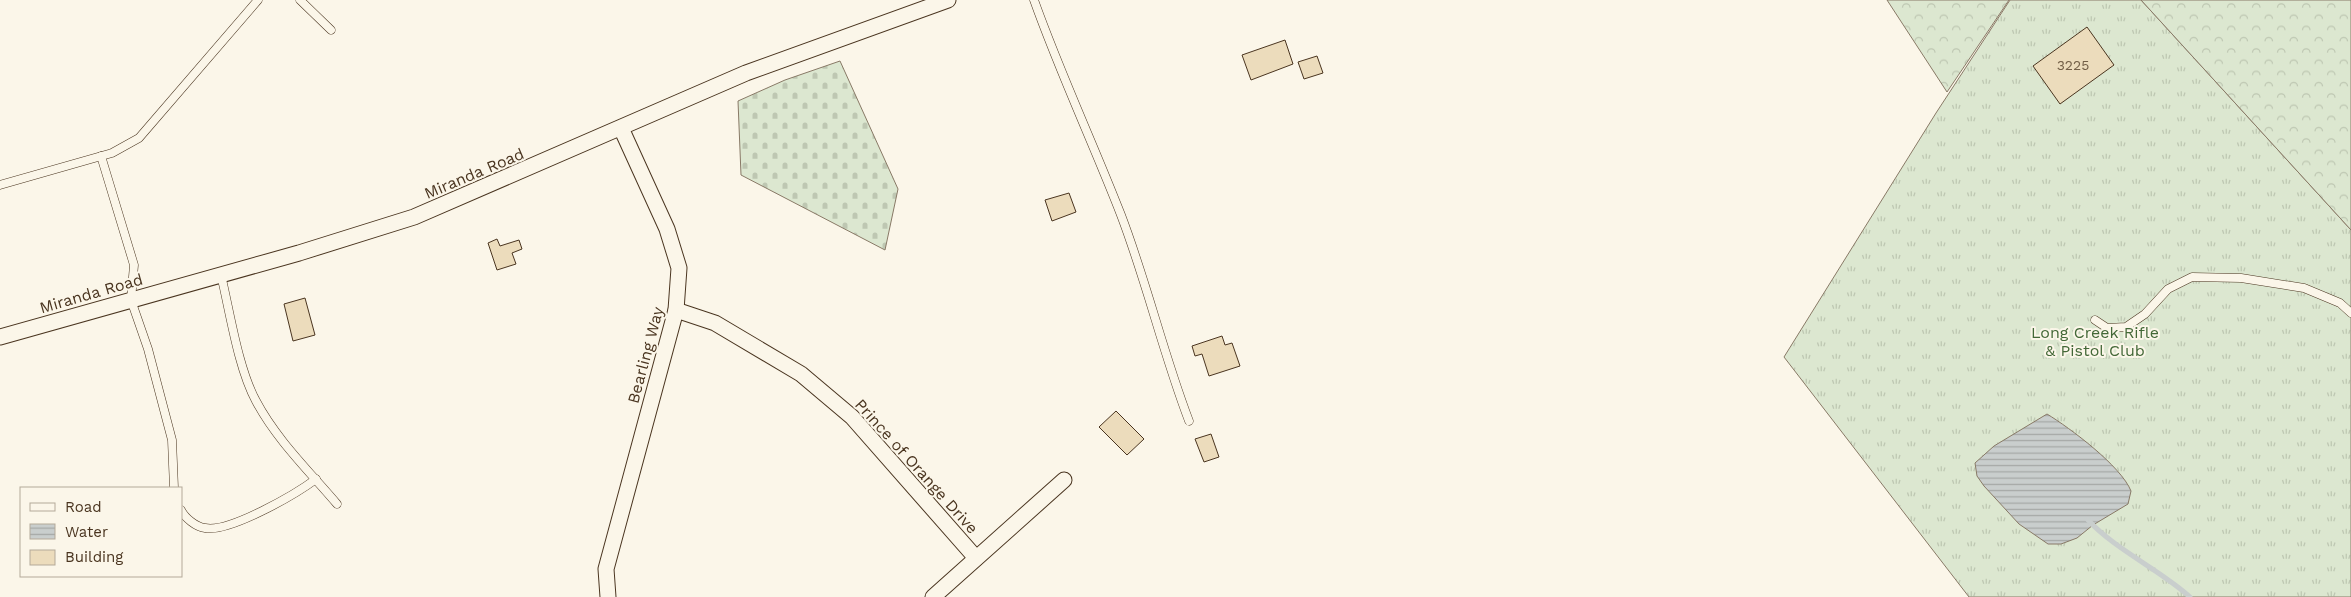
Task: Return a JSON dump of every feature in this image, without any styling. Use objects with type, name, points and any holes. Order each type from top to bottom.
[{"type":"street","name":"Miranda Road","points":[[0,337],[221,275],[414,217],[790,55],[948,0]]},
{"type":"street","name":"Bearling Way","points":[[608,597],[606,569],[676,310],[679,268],[667,229],[621,128]]},
{"type":"street","name":"Prince of Orange Drive","points":[[676,310],[722,328],[801,374],[845,411],[976,558]]},
{"type":"street","points":[[933,597],[1064,480]]},
{"type":"lane","points":[[0,185],[112,153],[139,138],[258,0]]},
{"type":"lane","points":[[300,0],[331,30]]},
{"type":"lane","points":[[1034,0],[1121,216],[1150,301],[1171,375],[1189,421]]},
{"type":"lane","points":[[101,156],[134,265],[131,300],[148,349],[172,440],[174,487]]},
{"type":"lane","points":[[221,275],[238,350],[256,401],[288,446],[337,504]]},
{"type":"lane","points":[[2095,320],[2107,328],[2126,327],[2145,314],[2168,289],[2192,277],[2241,278],[2304,288],[2340,303],[2351,313]]},
{"type":"lane","points":[[182,512],[184,516],[195,524],[204,528],[214,529],[251,516],[302,490],[316,480]]},
{"type":"green space","points":[[1887,0],[2009,0],[1947,92]]},
{"type":"green space","name":"Long Creek Rifle & Pistol Club","points":[[2010,0],[2141,0],[2351,230],[2351,597],[1969,597],[1784,357],[1936,113]]},
{"type":"green space","points":[[2141,0],[2351,0],[2351,230]]},
{"type":"green space","points":[[840,61],[898,189],[885,250],[741,175],[738,101],[785,80]]},
{"type":"water","points":[[2047,414],[2068,428],[2106,459],[2117,470],[2131,491],[2128,504],[2093,525],[2077,538],[2061,544],[2048,544],[2019,524],[1984,486],[1977,476],[1975,463],[1994,446]]},
{"type":"building","points":[[2087,27],[2114,65],[2060,104],[2033,66]]},
{"type":"building","points":[[1285,40],[1293,64],[1251,80],[1242,55]]},
{"type":"building","points":[[1317,56],[1323,73],[1304,79],[1298,62]]},
{"type":"building","points":[[1069,193],[1076,212],[1052,221],[1045,200]]},
{"type":"building","points":[[497,239],[500,246],[519,240],[522,249],[512,253],[516,264],[497,270],[488,243]]},
{"type":"building","points":[[305,298],[315,335],[293,341],[284,304]]},
{"type":"building","points":[[1222,336],[1225,345],[1232,343],[1240,366],[1209,376],[1202,354],[1195,356],[1192,346]]},
{"type":"building","points":[[1116,411],[1144,439],[1127,455],[1099,427]]},
{"type":"building","points":[[1211,434],[1219,457],[1204,462],[1195,439]]},
{"type":"waterway","points":[[2088,520],[2125,551],[2190,597]]}]
